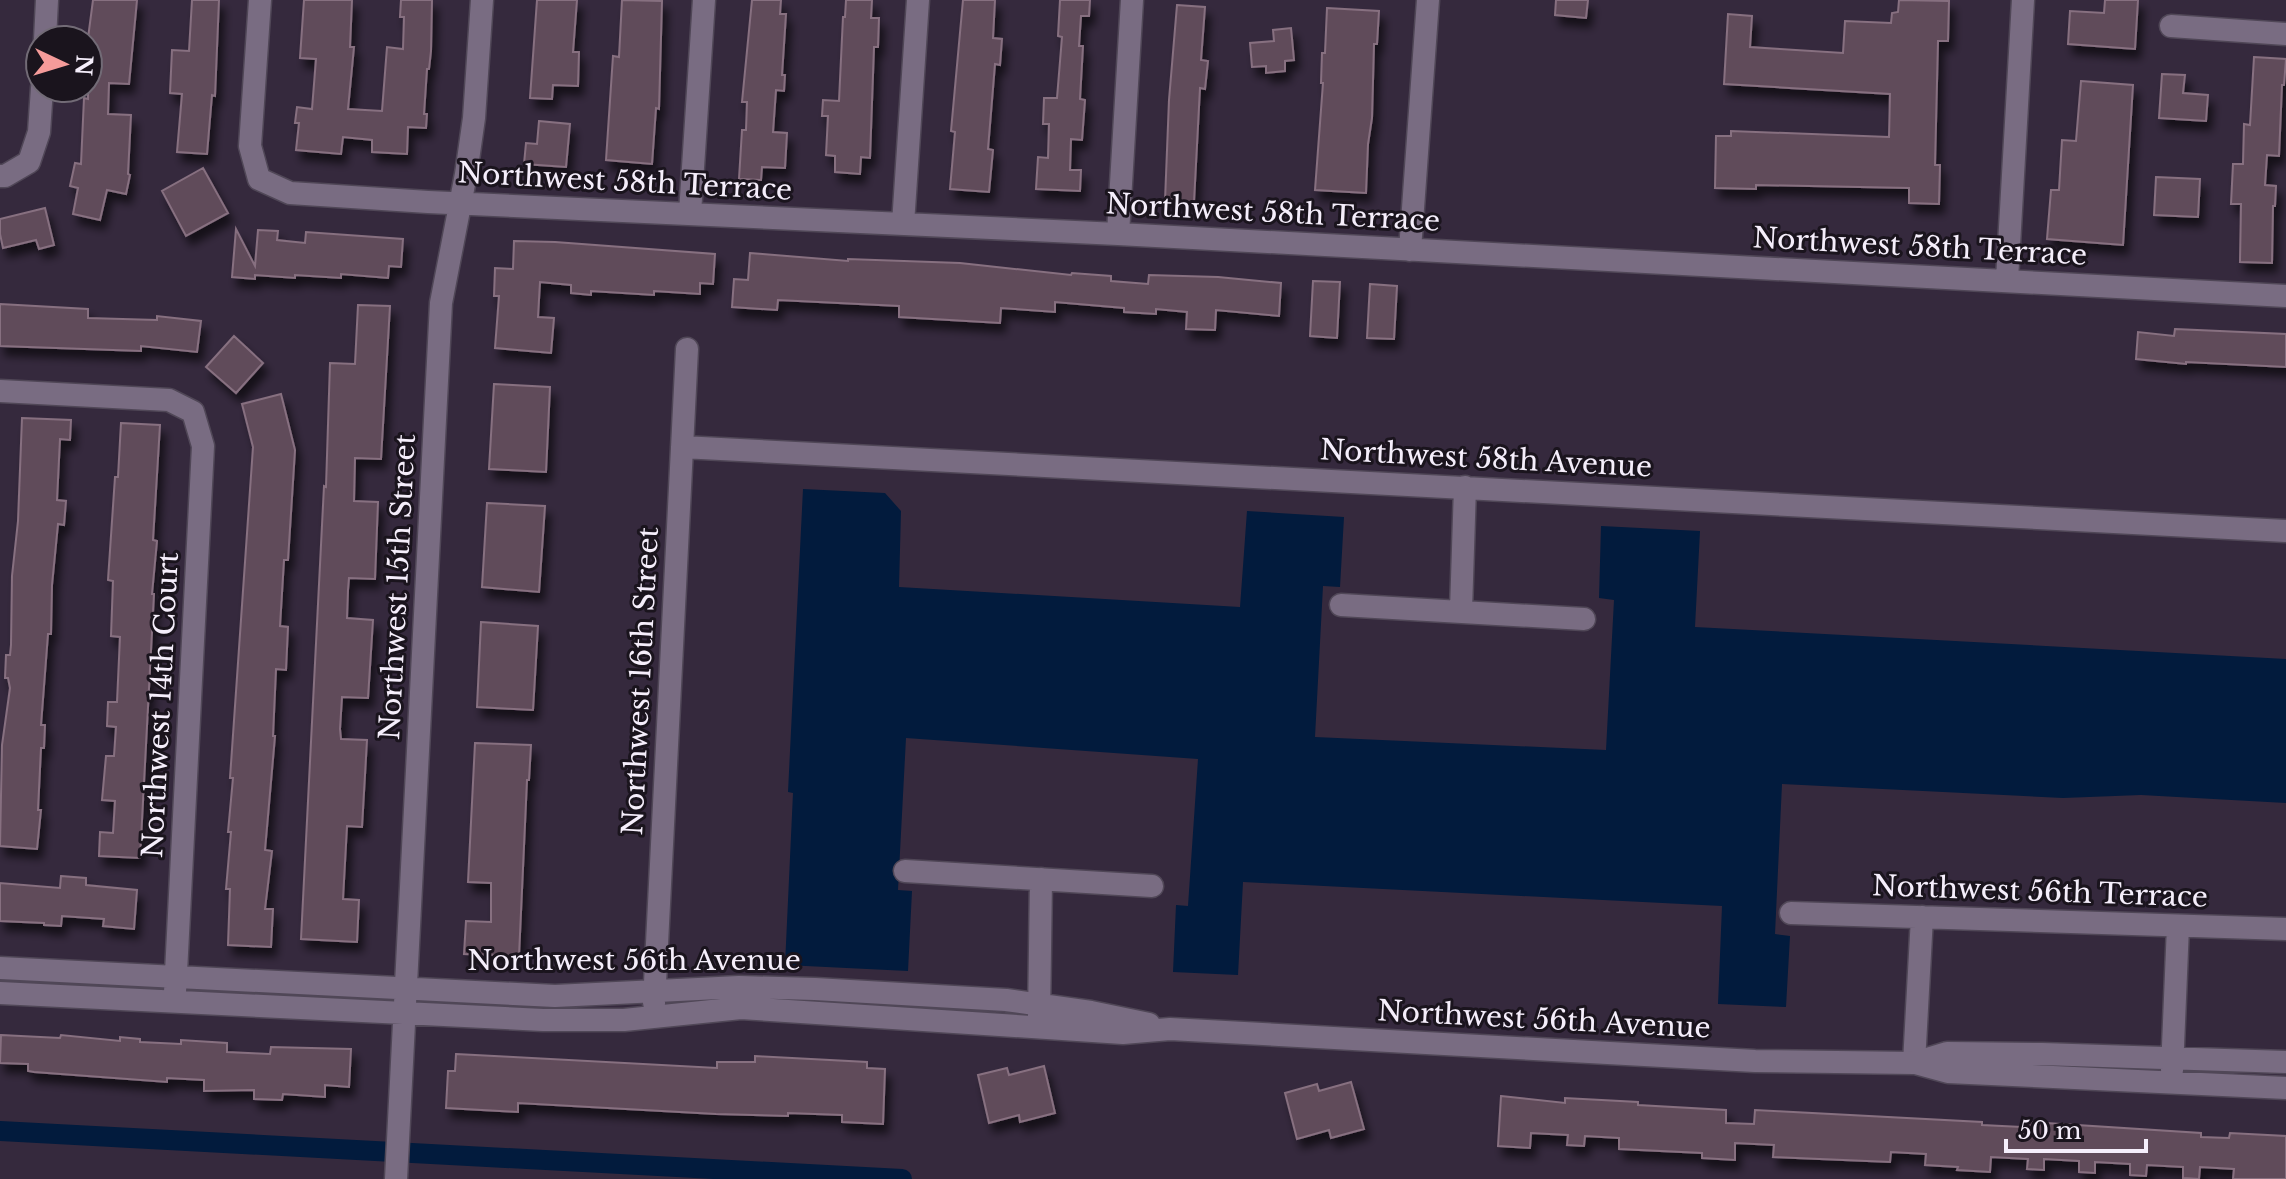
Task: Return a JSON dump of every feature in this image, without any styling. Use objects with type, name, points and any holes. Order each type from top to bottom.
[{"type":"street","points":[[46,24],[47,0]]},
{"type":"street","name":"Northwest 58th Terrace","points":[[260,0],[250,146],[259,179],[290,193],[2286,296]]},
{"type":"street","name":"Northwest 15th Street","points":[[396,1179],[441,303],[474,118],[482,0]]},
{"type":"street","points":[[690,213],[704,0]]},
{"type":"street","points":[[903,224],[918,0]]},
{"type":"street","points":[[1118,234],[1132,0]]},
{"type":"street","points":[[1410,250],[1428,0]]},
{"type":"street","points":[[2007,280],[2023,0]]},
{"type":"street","points":[[2171,26],[2286,34]]},
{"type":"street","points":[[0,176],[29,162],[39,132],[41,104]]},
{"type":"street","name":"Northwest 16th Street","points":[[653,1016],[687,349]]},
{"type":"street","name":"Northwest 14th Court","points":[[0,391],[169,400],[193,412],[203,446],[174,1002]]},
{"type":"street","name":"Northwest 58th Avenue","points":[[682,447],[2286,531]]},
{"type":"street","points":[[1461,610],[1465,487]]},
{"type":"street","points":[[1341,605],[1584,619]]},
{"type":"street","points":[[905,871],[1152,886]]},
{"type":"street","points":[[1039,1016],[1041,879]]},
{"type":"street","name":"Northwest 56th Terrace","points":[[1791,913],[2286,929]]},
{"type":"street","points":[[1914,1063],[1922,917]]},
{"type":"street","points":[[2172,1083],[2178,926]]},
{"type":"street","name":"Northwest 56th Avenue","points":[[0,968],[555,996],[739,987],[790,988],[991,999],[1039,1016],[1123,1033],[1170,1029],[1755,1061],[1914,1063],[1948,1072],[2286,1088]]},
{"type":"street","name":"Northwest 56th Avenue","points":[[0,993],[543,1020],[624,1020],[741,1008],[1039,1016]]},
{"type":"street","name":"Northwest 56th Avenue","points":[[1914,1063],[1947,1053],[2286,1062]]},
{"type":"water","points":[[803,489],[885,493],[901,511],[899,587],[1240,607],[1247,511],[1344,517],[1340,587],[1323,586],[1315,737],[1606,750],[1614,600],[1599,598],[1601,526],[1700,531],[1695,627],[2286,659],[2286,803],[2141,795],[2063,798],[1782,784],[1775,934],[1790,936],[1786,1007],[1718,1004],[1722,906],[1243,882],[1238,975],[1173,972],[1176,905],[1188,906],[1198,759],[906,738],[898,890],[912,891],[908,971],[785,965],[793,793],[788,792]]},
{"type":"building","points":[[93,0],[137,0],[129,84],[109,83],[108,114],[131,115],[130,175],[126,194],[107,190],[100,220],[73,214],[78,188],[70,186],[75,163],[81,164],[84,104],[104,104],[104,24],[90,24]]},
{"type":"building","points":[[192,0],[219,0],[215,96],[212,95],[207,154],[177,152],[182,94],[170,93],[172,50],[189,51]]},
{"type":"building","points":[[304,0],[352,0],[350,47],[354,47],[348,109],[382,111],[387,47],[403,49],[401,0],[432,0],[431,51],[424,114],[427,114],[426,128],[408,127],[407,154],[372,152],[372,140],[343,137],[341,154],[296,150],[297,107],[312,109],[316,59],[300,58]]},
{"type":"building","points":[[537,0],[577,0],[573,52],[579,52],[578,86],[553,85],[552,99],[530,98]]},
{"type":"building","points":[[622,0],[662,1],[659,109],[656,108],[652,164],[606,160],[613,56],[619,57]]},
{"type":"building","points":[[752,0],[781,0],[780,14],[786,14],[782,75],[785,75],[784,91],[776,90],[773,132],[787,133],[785,168],[762,167],[761,180],[739,179],[742,130],[746,130],[747,102],[742,102]]},
{"type":"building","points":[[846,0],[872,0],[871,18],[879,18],[878,47],[874,47],[870,158],[861,157],[860,174],[835,172],[835,156],[826,155],[828,116],[822,116],[823,100],[839,101]]},
{"type":"building","points":[[963,0],[995,0],[993,38],[1002,39],[1000,65],[995,64],[988,149],[993,150],[989,192],[950,189],[955,132],[951,131]]},
{"type":"building","points":[[1060,0],[1090,0],[1089,16],[1081,16],[1079,46],[1083,46],[1080,99],[1085,100],[1082,140],[1071,139],[1070,170],[1081,170],[1080,191],[1036,189],[1038,157],[1048,158],[1049,124],[1043,124],[1044,98],[1057,98],[1062,37],[1058,36]]},
{"type":"building","points":[[1556,0],[1588,0],[1586,18],[1555,15]]},
{"type":"building","points":[[1899,0],[1949,1],[1948,41],[1938,41],[1935,165],[1940,165],[1939,204],[1909,203],[1909,188],[1756,185],[1756,189],[1715,188],[1716,136],[1731,136],[1731,131],[1889,137],[1890,94],[1724,84],[1728,14],[1752,16],[1750,47],[1843,53],[1845,21],[1891,23],[1892,13],[1898,12]]},
{"type":"building","points":[[2105,0],[2138,0],[2135,49],[2068,44],[2070,11],[2104,13]]},
{"type":"building","points":[[1177,5],[1205,7],[1201,60],[1208,61],[1205,89],[1200,88],[1194,202],[1165,201]]},
{"type":"building","points":[[1327,8],[1379,11],[1377,44],[1374,44],[1366,193],[1315,190]]},
{"type":"building","points":[[1291,28],[1294,60],[1285,61],[1285,71],[1266,73],[1266,66],[1252,67],[1250,43],[1274,41],[1273,30]]},
{"type":"building","points":[[2254,57],[2286,59],[2279,156],[2267,155],[2265,185],[2276,186],[2272,263],[2240,262],[2241,204],[2231,204],[2233,164],[2243,164],[2244,124],[2250,125]]},
{"type":"building","points":[[2162,74],[2185,75],[2183,93],[2208,95],[2206,121],[2159,118]]},
{"type":"building","points":[[2081,81],[2133,85],[2123,245],[2047,239],[2051,190],[2059,190],[2062,140],[2076,141]]},
{"type":"building","points":[[539,121],[570,124],[566,167],[524,164],[526,143],[537,144]]},
{"type":"building","points":[[203,168],[228,213],[186,236],[162,191]]},
{"type":"building","points":[[2156,177],[2200,179],[2198,217],[2154,215]]},
{"type":"building","points":[[45,208],[54,245],[39,249],[36,240],[3,248],[0,219]]},
{"type":"building","points":[[236,229],[255,266],[258,230],[278,231],[277,240],[305,243],[306,232],[403,239],[401,267],[389,266],[388,278],[341,274],[341,278],[295,275],[295,278],[232,277]]},
{"type":"building","points":[[514,241],[715,254],[713,284],[700,283],[700,294],[591,291],[591,295],[571,293],[571,285],[540,282],[538,317],[554,318],[551,353],[495,348],[499,296],[494,296],[495,268],[513,269]]},
{"type":"building","points":[[750,253],[848,261],[960,263],[1071,275],[1111,276],[1111,281],[1148,284],[1149,275],[1281,283],[1279,316],[1216,310],[1215,330],[1186,329],[1187,312],[1156,309],[1156,314],[1124,312],[1124,308],[1055,302],[1055,312],[1001,308],[1000,323],[899,317],[899,306],[778,300],[777,310],[732,307],[734,279],[748,280]]},
{"type":"building","points":[[1313,281],[1340,282],[1337,338],[1310,336]]},
{"type":"building","points":[[1370,284],[1397,286],[1394,339],[1367,338]]},
{"type":"building","points":[[0,304],[88,309],[88,318],[157,320],[157,316],[201,321],[197,352],[141,346],[141,351],[0,346]]},
{"type":"building","points":[[358,305],[390,306],[381,459],[355,458],[354,501],[378,502],[375,579],[349,578],[348,590],[347,618],[373,620],[368,698],[342,697],[340,729],[341,739],[367,740],[362,827],[347,826],[343,899],[359,900],[357,942],[301,939],[330,363],[355,364]]},
{"type":"building","points":[[2175,329],[2286,334],[2286,367],[2136,359],[2138,332],[2174,336]]},
{"type":"building","points":[[234,336],[263,363],[236,393],[206,367]]},
{"type":"building","points":[[494,384],[550,387],[546,472],[489,469]]},
{"type":"building","points":[[281,394],[295,450],[280,626],[288,627],[286,670],[276,669],[275,736],[265,850],[272,851],[265,909],[273,909],[271,947],[228,945],[230,889],[226,889],[233,778],[230,778],[253,447],[242,404]]},
{"type":"building","points":[[22,418],[71,420],[70,440],[60,439],[57,500],[66,501],[64,525],[58,524],[52,585],[51,634],[48,634],[41,725],[45,725],[44,748],[41,748],[38,810],[41,810],[37,849],[0,846],[2,745],[10,688],[8,678],[5,678],[6,655],[10,655],[11,645]]},
{"type":"building","points":[[121,423],[160,425],[140,858],[99,856],[100,832],[113,833],[115,801],[102,800],[106,756],[114,756],[116,727],[107,726],[108,702],[117,702],[120,637],[111,636],[113,581],[108,580]]},
{"type":"building","points":[[487,503],[545,506],[539,592],[482,587]]},
{"type":"building","points":[[481,622],[538,626],[533,710],[477,707]]},
{"type":"building","points":[[475,743],[531,745],[519,956],[464,954],[466,921],[491,922],[491,883],[468,882]]},
{"type":"building","points":[[61,876],[86,878],[86,885],[137,890],[134,929],[103,926],[104,919],[62,916],[61,926],[0,921],[0,883],[60,888]]},
{"type":"building","points":[[1,1035],[60,1038],[61,1035],[120,1041],[120,1037],[140,1039],[140,1042],[181,1044],[181,1040],[227,1043],[227,1052],[270,1054],[271,1047],[351,1049],[349,1087],[325,1085],[325,1097],[283,1094],[282,1100],[254,1099],[254,1090],[204,1091],[204,1080],[167,1078],[167,1082],[34,1072],[28,1071],[28,1064],[0,1063]]},
{"type":"building","points":[[456,1054],[717,1068],[717,1062],[755,1062],[755,1056],[867,1062],[867,1068],[885,1069],[883,1124],[842,1122],[842,1115],[716,1114],[518,1103],[518,1112],[446,1108],[448,1071],[455,1071]]},
{"type":"building","points":[[1044,1066],[1055,1113],[1020,1122],[1019,1115],[989,1123],[978,1075],[1007,1068],[1009,1075]]},
{"type":"building","points":[[1351,1082],[1364,1129],[1331,1138],[1329,1130],[1297,1139],[1285,1093],[1317,1084],[1319,1091]]},
{"type":"building","points":[[1501,1096],[1565,1103],[1565,1098],[1726,1110],[1726,1123],[1754,1124],[1755,1110],[1982,1122],[1982,1125],[2022,1127],[2023,1122],[2046,1123],[2201,1133],[2201,1137],[2229,1138],[2230,1133],[2286,1136],[2286,1179],[2233,1179],[2234,1169],[2200,1167],[2199,1179],[2183,1178],[2183,1167],[2147,1165],[2146,1176],[2130,1175],[2130,1164],[2095,1162],[2095,1173],[2079,1172],[2079,1161],[2044,1159],[2044,1170],[2027,1169],[2028,1159],[1991,1157],[1990,1172],[1957,1170],[1958,1167],[1925,1165],[1926,1154],[1891,1152],[1890,1162],[1773,1157],[1774,1145],[1735,1143],[1735,1160],[1702,1158],[1702,1153],[1619,1149],[1619,1138],[1585,1136],[1584,1146],[1567,1145],[1568,1135],[1531,1133],[1530,1148],[1498,1146]]},
{"type":"waterway","points":[[0,1131],[902,1179]]}]
